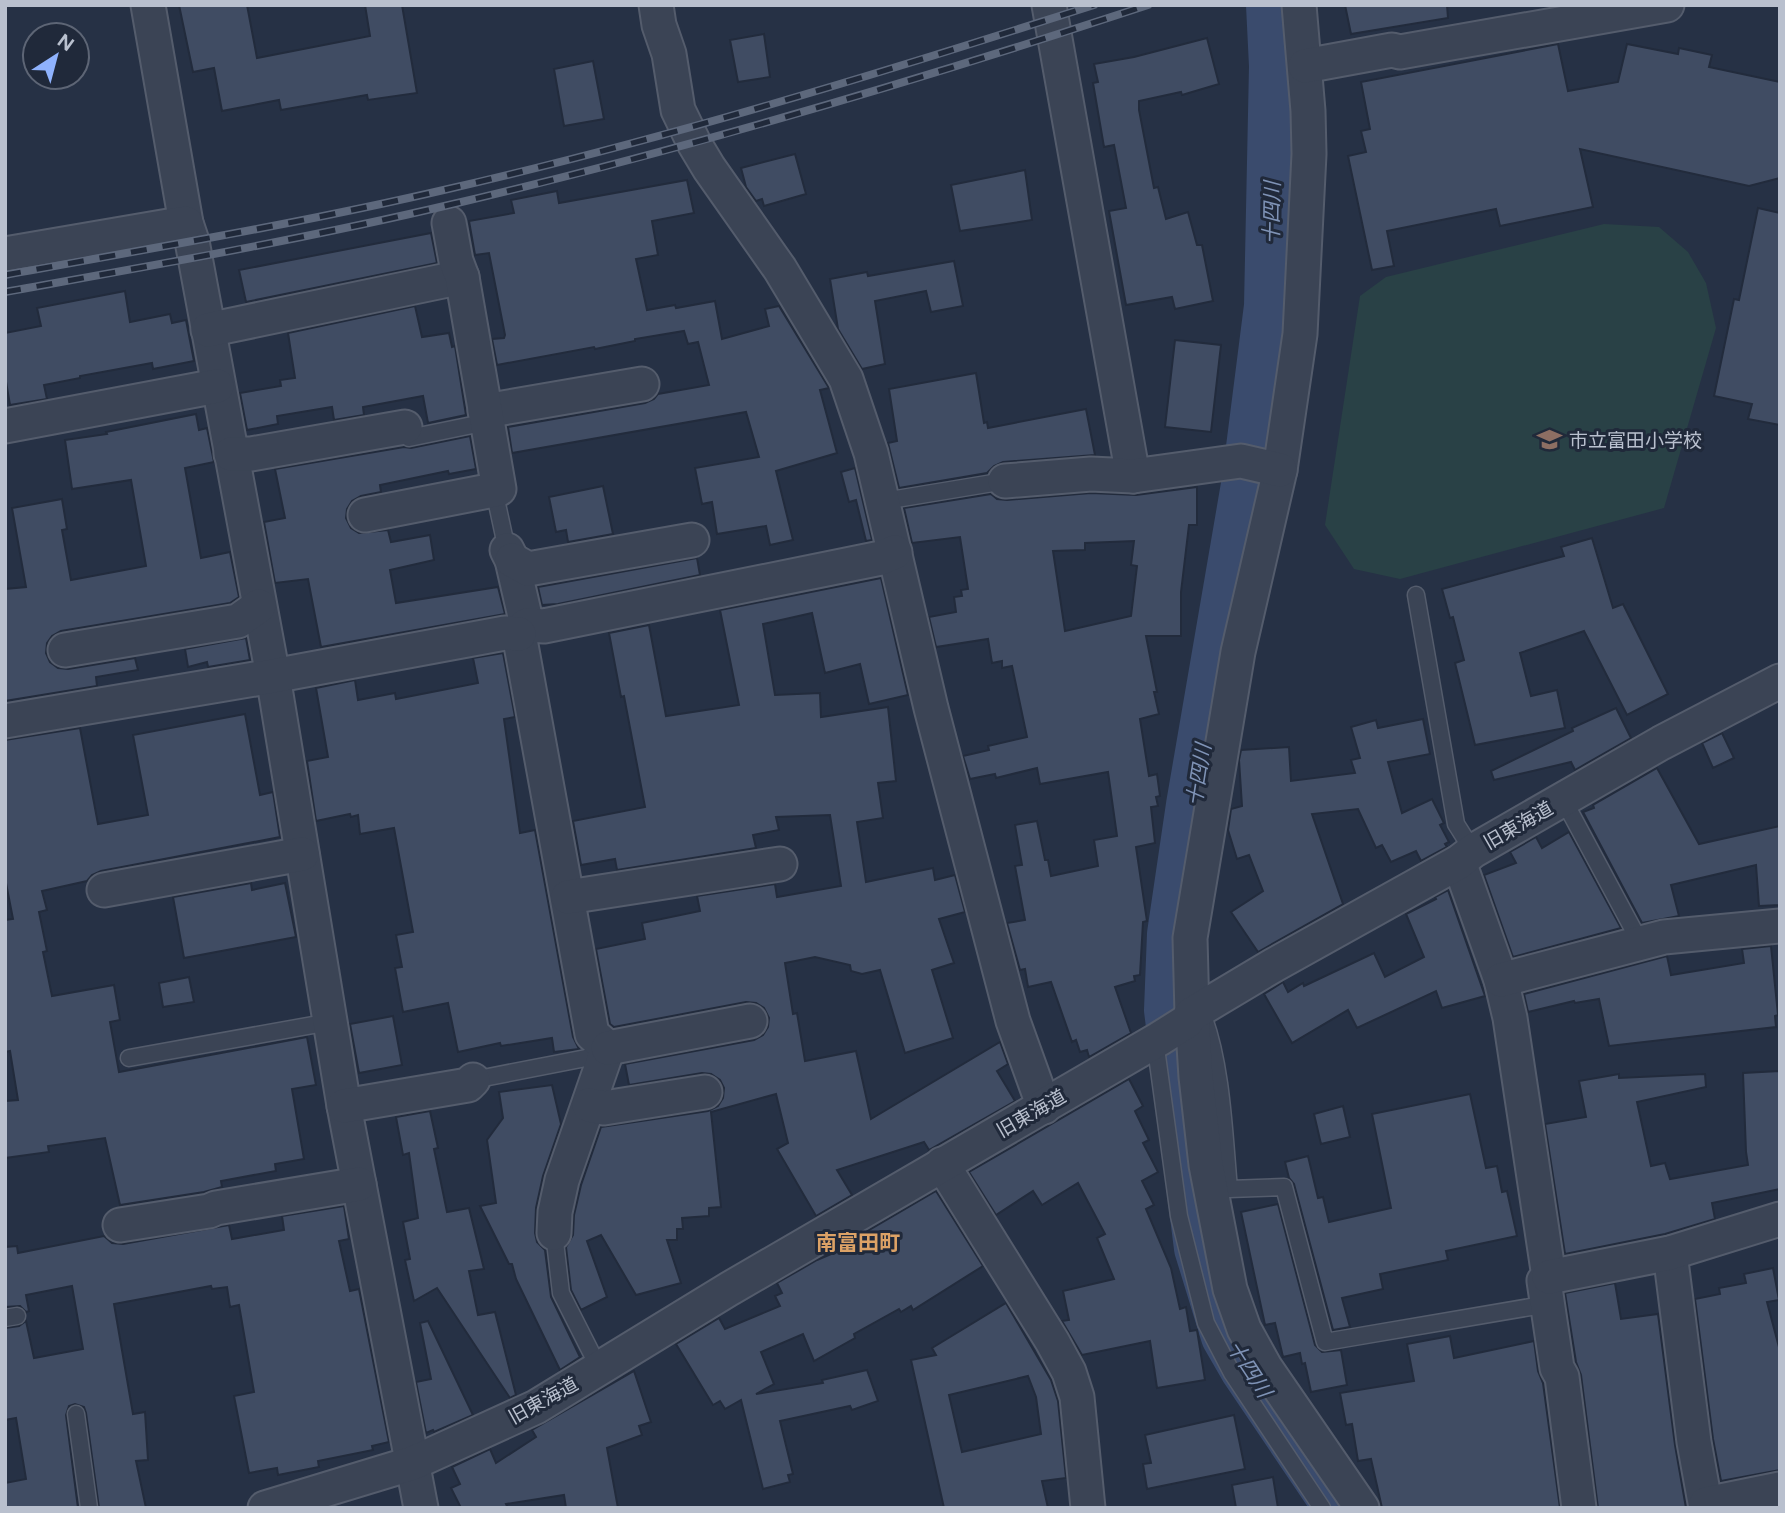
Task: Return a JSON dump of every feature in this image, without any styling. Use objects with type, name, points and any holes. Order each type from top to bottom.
[{"type":"street","points":[[148,5],[186,223],[192,241],[273,676],[344,1106],[421,1508]]},
{"type":"street","points":[[656,5],[659,25],[669,54],[678,110],[709,168],[779,269],[846,379],[884,501],[917,654],[970,863],[1013,1021],[1044,1107]]},
{"type":"street","points":[[1049,5],[1133,476]]},
{"type":"street","points":[[1299,5],[1309,154],[1300,334],[1263,466],[1238,652],[1190,938],[1179,1025],[1196,1077],[1206,1166],[1218,1234],[1244,1329],[1265,1367],[1362,1508]]},
{"type":"street","points":[[1305,66],[1667,5]]},
{"type":"street","points":[[5,254],[186,223]]},
{"type":"street","points":[[365,515],[499,489],[462,277],[449,223]]},
{"type":"street","points":[[208,330],[462,277]]},
{"type":"street","points":[[486,417],[642,384]]},
{"type":"street","points":[[5,426],[217,386]]},
{"type":"street","points":[[231,454],[251,454],[405,427]]},
{"type":"street","points":[[1005,481],[1091,474],[1133,476],[1263,466]]},
{"type":"street","points":[[510,555],[528,569],[692,540]]},
{"type":"street","points":[[5,721],[273,676],[584,619],[881,558],[895,552]]},
{"type":"street","points":[[510,555],[592,1034],[608,1048]]},
{"type":"street","points":[[65,650],[238,621],[259,606]]},
{"type":"street","name":"旧東海道","points":[[265,1508],[412,1463],[536,1407],[942,1164],[1044,1107],[1274,965],[1661,743],[1780,681]]},
{"type":"street","points":[[104,890],[302,854]]},
{"type":"street","points":[[1466,857],[1501,980],[1526,1118],[1557,1368],[1562,1377],[1579,1508]]},
{"type":"street","points":[[568,897],[780,864]]},
{"type":"street","points":[[1501,980],[1640,942],[1678,935],[1780,926]]},
{"type":"street","points":[[608,1048],[750,1021]]},
{"type":"street","points":[[554,1233],[555,1212],[562,1180],[608,1048]]},
{"type":"street","points":[[344,1106],[468,1085],[473,1080]]},
{"type":"street","points":[[589,1105],[604,1108],[705,1092]]},
{"type":"street","points":[[942,1164],[1069,1372],[1077,1397],[1088,1508]]},
{"type":"street","points":[[120,1225],[359,1184]]},
{"type":"street","points":[[1549,1291],[1780,1219]]},
{"type":"street","points":[[1670,1253],[1692,1429],[1706,1506],[1780,1489]]},
{"type":"lane","points":[[405,427],[409,438],[486,417]]},
{"type":"lane","points":[[884,501],[1005,481]]},
{"type":"lane","points":[[494,490],[510,555]]},
{"type":"lane","points":[[1416,595],[1456,824],[1466,857]]},
{"type":"lane","points":[[1563,800],[1640,942]]},
{"type":"lane","points":[[129,1058],[330,1022]]},
{"type":"lane","points":[[1322,1508],[1231,1373],[1206,1323],[1179,1216],[1179,1025],[1210,1032],[1223,1115],[1229,1189],[1284,1187],[1325,1342],[1549,1291]]},
{"type":"lane","points":[[473,1080],[586,1058],[608,1048]]},
{"type":"lane","points":[[554,1233],[561,1293],[599,1368]]},
{"type":"lane","points":[[76,1414],[89,1508]]},
{"type":"green space","points":[[1604,224],[1659,227],[1688,252],[1706,283],[1716,328],[1664,508],[1400,579],[1354,569],[1325,525],[1360,296],[1386,277]]},
{"type":"building","points":[[179,5],[247,5],[257,58],[370,36],[365,5],[402,5],[417,93],[368,100],[367,95],[281,110],[279,100],[222,111],[214,68],[193,72]]},
{"type":"building","points":[[1345,5],[1447,5],[1448,18],[1351,34]]},
{"type":"building","points":[[764,34],[770,77],[738,82],[730,40]]},
{"type":"building","points":[[1207,38],[1219,84],[1182,95],[1181,92],[1139,101],[1139,110],[1154,188],[1158,187],[1166,219],[1188,212],[1197,245],[1202,245],[1213,301],[1175,309],[1172,297],[1126,305],[1109,211],[1126,208],[1114,145],[1104,147],[1093,83],[1098,82],[1094,64],[1134,57]]},
{"type":"building","points":[[1558,44],[1568,91],[1618,82],[1627,44],[1678,54],[1679,48],[1712,55],[1709,67],[1780,82],[1780,178],[1749,186],[1580,149],[1593,207],[1500,226],[1496,209],[1387,231],[1394,266],[1372,270],[1348,156],[1366,152],[1361,131],[1370,129],[1361,82]]},
{"type":"building","points":[[593,61],[604,119],[564,126],[554,69]]},
{"type":"building","points":[[795,154],[806,194],[764,206],[762,199],[756,201],[746,187],[741,168]]},
{"type":"building","points":[[1025,170],[1032,220],[960,231],[951,185]]},
{"type":"building","points":[[687,180],[694,213],[652,221],[658,255],[636,259],[647,310],[715,301],[722,339],[769,326],[765,309],[779,306],[829,388],[820,390],[837,453],[776,471],[793,540],[770,545],[766,526],[717,534],[712,502],[702,504],[695,468],[759,457],[746,412],[512,453],[508,427],[645,403],[658,394],[709,385],[698,342],[688,344],[684,331],[497,365],[492,339],[504,338],[505,335],[489,253],[475,255],[469,221],[514,213],[511,200],[557,191],[559,203]]},
{"type":"building","points":[[1758,208],[1780,213],[1780,425],[1748,419],[1752,404],[1714,396],[1734,299],[1739,300]]},
{"type":"building","points":[[431,233],[437,263],[246,302],[239,270]]},
{"type":"building","points":[[954,261],[963,306],[931,312],[926,291],[875,301],[885,364],[862,369],[838,329],[830,279],[867,272],[868,276]]},
{"type":"building","points":[[125,291],[130,322],[170,314],[172,323],[186,320],[194,361],[153,369],[152,363],[80,376],[44,385],[47,399],[10,405],[5,376],[5,333],[41,326],[37,308]]},
{"type":"building","points":[[415,306],[422,337],[449,333],[452,347],[455,346],[466,415],[428,423],[423,396],[363,407],[364,415],[334,420],[332,407],[277,416],[278,424],[247,430],[240,393],[281,386],[280,380],[295,378],[288,333]]},
{"type":"building","points":[[1175,340],[1221,345],[1211,432],[1165,427]]},
{"type":"building","points":[[976,373],[984,423],[987,422],[988,428],[1086,409],[1095,455],[1003,462],[987,473],[899,488],[888,443],[897,441],[889,389]]},
{"type":"building","points":[[196,414],[199,430],[207,428],[214,462],[185,468],[201,558],[230,552],[239,597],[230,603],[61,631],[47,643],[46,653],[50,662],[58,668],[68,669],[135,658],[138,670],[96,677],[97,686],[5,701],[5,589],[26,587],[12,508],[62,499],[67,529],[62,530],[71,580],[146,566],[131,480],[72,489],[65,440],[107,434],[106,432]]},
{"type":"building","points":[[470,436],[476,469],[449,474],[448,471],[380,485],[381,492],[361,496],[352,501],[346,518],[351,528],[359,533],[388,530],[391,542],[430,535],[434,560],[390,570],[396,603],[498,587],[505,614],[321,647],[308,579],[275,583],[264,522],[285,518],[275,469]]},
{"type":"building","points":[[855,468],[872,540],[866,541],[856,500],[849,502],[841,472]]},
{"type":"building","points":[[603,486],[613,534],[568,542],[566,530],[556,532],[549,497]]},
{"type":"building","points":[[1197,487],[1197,525],[1189,525],[1181,592],[1181,636],[1146,636],[1159,714],[1140,719],[1149,776],[1157,774],[1160,796],[1156,797],[1158,806],[1151,807],[1155,843],[1136,847],[1147,921],[1143,922],[1140,975],[1134,976],[1135,981],[1115,987],[1131,1033],[1089,1057],[1087,1050],[1080,1052],[1076,1040],[1072,1042],[1051,982],[1028,987],[1025,969],[1020,970],[1007,923],[1025,920],[1015,866],[1022,865],[1015,825],[1037,821],[1051,876],[1098,866],[1094,840],[1117,836],[1108,772],[1040,784],[1037,768],[996,778],[995,774],[970,779],[963,756],[989,750],[988,746],[1027,737],[1012,666],[1002,668],[1002,661],[992,663],[988,639],[936,647],[929,617],[956,612],[954,597],[962,596],[961,590],[968,589],[960,537],[912,543],[904,508],[991,494],[997,499],[1007,500],[1091,493],[1136,495]],"holes":[[[1134,541],[1131,565],[1137,566],[1131,616],[1065,631],[1053,551],[1085,550],[1085,543]]]},
{"type":"building","points":[[1592,538],[1613,608],[1623,604],[1668,694],[1627,715],[1584,631],[1520,653],[1531,696],[1557,690],[1565,728],[1475,745],[1455,663],[1464,660],[1453,617],[1450,618],[1442,589],[1564,556],[1561,547]]},
{"type":"building","points":[[697,558],[700,575],[542,605],[538,587]]},
{"type":"building","points":[[881,578],[908,695],[869,704],[860,664],[825,673],[812,613],[763,624],[775,695],[820,693],[821,717],[888,707],[896,781],[878,783],[883,818],[857,822],[866,882],[933,868],[935,880],[955,875],[965,912],[939,919],[954,963],[932,970],[953,1038],[905,1053],[880,970],[862,974],[851,971],[850,965],[815,957],[785,963],[793,1014],[797,1013],[805,1061],[856,1051],[871,1119],[1000,1042],[1008,1064],[997,1071],[1015,1101],[929,1150],[924,1142],[837,1170],[852,1195],[816,1216],[777,1149],[788,1143],[776,1094],[711,1112],[721,1207],[709,1208],[709,1216],[682,1218],[683,1229],[677,1229],[677,1240],[667,1240],[681,1283],[636,1295],[601,1235],[587,1241],[607,1297],[581,1310],[571,1290],[566,1247],[573,1235],[574,1215],[581,1185],[601,1127],[708,1111],[718,1106],[723,1098],[724,1088],[720,1080],[711,1074],[702,1073],[629,1085],[625,1064],[754,1040],[763,1035],[769,1018],[764,1008],[756,1003],[746,1002],[614,1027],[610,1024],[596,949],[645,939],[642,923],[700,911],[697,896],[775,884],[777,897],[841,886],[830,815],[776,817],[779,830],[753,835],[756,848],[617,870],[615,859],[581,865],[573,821],[645,807],[609,633],[649,625],[666,716],[739,705],[720,610]]},
{"type":"building","points":[[246,638],[250,660],[208,667],[207,662],[188,667],[185,649]]},
{"type":"building","points":[[503,653],[515,717],[504,719],[520,833],[535,830],[573,1037],[579,1049],[554,1052],[552,1038],[501,1046],[500,1043],[458,1052],[448,1003],[403,1012],[395,968],[402,967],[396,935],[413,932],[394,828],[360,834],[358,815],[351,817],[350,814],[316,821],[307,761],[328,757],[316,688],[355,680],[358,700],[395,693],[396,699],[478,683],[473,658]]},
{"type":"building","points":[[1616,708],[1631,738],[1575,770],[1571,762],[1494,780],[1491,771]]},
{"type":"building","points":[[245,714],[260,795],[273,792],[280,837],[101,871],[87,881],[42,891],[47,910],[39,912],[47,951],[43,952],[52,996],[114,985],[120,1020],[110,1022],[119,1072],[307,1037],[316,1085],[292,1089],[304,1159],[275,1164],[276,1171],[221,1181],[222,1187],[204,1192],[120,1205],[105,1138],[48,1146],[49,1152],[5,1158],[5,1101],[18,1100],[10,1051],[5,1052],[5,920],[13,919],[5,878],[5,740],[80,728],[98,824],[148,815],[133,735]]},
{"type":"building","points":[[1423,719],[1430,754],[1388,762],[1402,813],[1432,799],[1444,823],[1440,825],[1449,842],[1445,844],[1447,847],[1421,861],[1416,851],[1391,862],[1382,845],[1376,848],[1358,809],[1312,814],[1343,904],[1258,952],[1231,912],[1263,891],[1249,855],[1237,859],[1228,830],[1231,809],[1242,806],[1239,760],[1241,750],[1289,747],[1291,781],[1355,773],[1351,760],[1360,758],[1351,727],[1376,720],[1378,728]]},
{"type":"building","points":[[1722,733],[1734,758],[1713,768],[1702,743]]},
{"type":"building","points":[[1657,768],[1699,844],[1780,826],[1780,905],[1759,906],[1756,865],[1671,885],[1679,916],[1642,923],[1583,812],[1594,808],[1593,805]]},
{"type":"building","points":[[1569,832],[1621,928],[1513,957],[1484,875],[1516,863],[1510,852],[1536,837],[1542,848]]},
{"type":"building","points":[[251,883],[252,890],[285,883],[296,937],[184,958],[173,897]]},
{"type":"building","points":[[1448,890],[1485,996],[1442,1008],[1436,991],[1357,1028],[1348,1010],[1292,1043],[1264,994],[1283,982],[1288,992],[1374,953],[1385,977],[1424,957],[1406,914]]},
{"type":"building","points":[[1771,946],[1778,1015],[1775,1016],[1776,1027],[1609,1046],[1599,999],[1574,1001],[1528,1012],[1524,994],[1667,956],[1671,975],[1744,963],[1742,949]]},
{"type":"building","points":[[189,977],[194,1002],[163,1007],[159,983]]},
{"type":"building","points":[[393,1016],[402,1065],[359,1073],[350,1024]]},
{"type":"building","points":[[1780,1071],[1780,1189],[1712,1203],[1715,1219],[1665,1234],[1565,1254],[1545,1124],[1586,1117],[1579,1081],[1619,1074],[1619,1078],[1705,1074],[1706,1087],[1637,1102],[1651,1166],[1665,1163],[1670,1179],[1748,1165],[1743,1073]]},
{"type":"building","points":[[1129,1079],[1143,1106],[1135,1111],[1149,1140],[1143,1143],[1158,1172],[1142,1181],[1154,1205],[1146,1209],[1171,1268],[1180,1309],[1186,1307],[1190,1331],[1197,1330],[1205,1380],[1157,1388],[1150,1341],[1082,1355],[1062,1321],[1069,1320],[1063,1291],[1114,1279],[1097,1238],[1105,1234],[1078,1183],[1042,1205],[1033,1191],[996,1215],[969,1172]]},
{"type":"building","points":[[552,1085],[561,1124],[543,1176],[536,1208],[535,1233],[537,1242],[545,1250],[551,1297],[580,1357],[560,1370],[516,1279],[512,1264],[509,1264],[480,1206],[496,1203],[487,1140],[503,1118],[499,1092]]},
{"type":"building","points":[[1470,1094],[1486,1168],[1497,1166],[1502,1192],[1507,1191],[1517,1236],[1446,1251],[1448,1260],[1380,1274],[1383,1289],[1342,1298],[1350,1327],[1333,1330],[1294,1184],[1289,1178],[1285,1162],[1308,1156],[1318,1198],[1323,1197],[1329,1222],[1391,1208],[1372,1114]]},
{"type":"building","points":[[1343,1106],[1350,1137],[1321,1144],[1314,1114]]},
{"type":"building","points":[[430,1111],[438,1148],[434,1149],[447,1212],[469,1208],[484,1269],[469,1271],[478,1315],[495,1312],[516,1395],[510,1398],[437,1288],[414,1301],[405,1260],[410,1259],[403,1222],[418,1218],[409,1153],[403,1155],[396,1117]]},
{"type":"building","points":[[936,1191],[983,1266],[913,1310],[911,1306],[901,1312],[899,1309],[854,1334],[855,1338],[814,1361],[803,1334],[761,1352],[774,1384],[756,1394],[823,1383],[822,1380],[867,1370],[878,1401],[852,1410],[850,1406],[780,1421],[793,1474],[788,1475],[790,1482],[763,1489],[741,1400],[725,1409],[720,1401],[713,1405],[676,1344],[719,1318],[725,1329],[780,1306],[775,1296],[782,1293],[777,1283],[836,1252],[835,1250]]},
{"type":"building","points":[[1278,1204],[1315,1345],[1322,1352],[1341,1350],[1347,1385],[1311,1392],[1300,1353],[1283,1357],[1275,1323],[1265,1325],[1241,1212]]},
{"type":"building","points":[[344,1206],[349,1239],[339,1241],[350,1291],[359,1289],[389,1442],[372,1446],[373,1450],[318,1461],[319,1467],[278,1475],[277,1468],[249,1473],[234,1396],[254,1392],[239,1305],[230,1307],[227,1287],[212,1289],[211,1286],[114,1304],[133,1414],[145,1412],[148,1460],[136,1461],[146,1508],[99,1508],[86,1413],[84,1407],[75,1404],[69,1406],[66,1415],[78,1508],[5,1508],[5,1483],[26,1479],[16,1418],[5,1420],[5,1328],[19,1326],[26,1321],[34,1358],[83,1349],[72,1286],[26,1295],[29,1311],[26,1312],[20,1306],[5,1307],[5,1247],[17,1246],[18,1253],[104,1236],[112,1243],[123,1244],[229,1225],[232,1239],[284,1230],[282,1216]]},
{"type":"building","points":[[1773,1268],[1779,1300],[1767,1302],[1780,1351],[1780,1470],[1721,1481],[1695,1299],[1720,1294],[1719,1288],[1746,1283],[1744,1274]]},
{"type":"building","points":[[1615,1283],[1621,1319],[1658,1314],[1686,1508],[1598,1508],[1581,1375],[1576,1362],[1565,1293]]},
{"type":"building","points":[[1006,1303],[1051,1380],[1058,1401],[1066,1478],[1042,1481],[1048,1508],[944,1508],[911,1360],[936,1355],[932,1348]],"holes":[[[1028,1376],[1036,1397],[1041,1434],[962,1452],[949,1395]]]},
{"type":"building","points":[[428,1321],[473,1415],[426,1433],[416,1382],[431,1379],[420,1323]]},
{"type":"building","points":[[1450,1336],[1454,1358],[1534,1341],[1538,1371],[1543,1383],[1560,1508],[1382,1508],[1371,1459],[1358,1461],[1352,1424],[1346,1425],[1340,1393],[1414,1381],[1407,1344]]},
{"type":"building","points":[[634,1371],[651,1422],[639,1426],[642,1435],[607,1448],[618,1508],[566,1508],[564,1495],[506,1504],[508,1508],[461,1508],[451,1488],[460,1484],[452,1467],[490,1449],[496,1463],[536,1437],[532,1430]]},
{"type":"building","points":[[1234,1415],[1245,1469],[1147,1489],[1143,1464],[1151,1463],[1145,1435]]},
{"type":"building","points":[[1273,1477],[1278,1508],[1236,1508],[1232,1485]]},
{"type":"waterway","name":"十四川","points":[[1272,5],[1275,66],[1270,306],[1248,479],[1192,805],[1173,934],[1170,1010],[1200,1248],[1227,1336],[1246,1369],[1340,1508]]},
{"type":"railway","points":[[5,275],[338,213],[530,170],[773,104],[1094,5]]},
{"type":"railway","points":[[5,292],[342,229],[541,183],[803,112],[1148,5]]},
{"type":"place","name":"市立富田小学校","points":[[1549,440]]},
{"type":"district","name":"南富田町","points":[[858,1243]]}]
